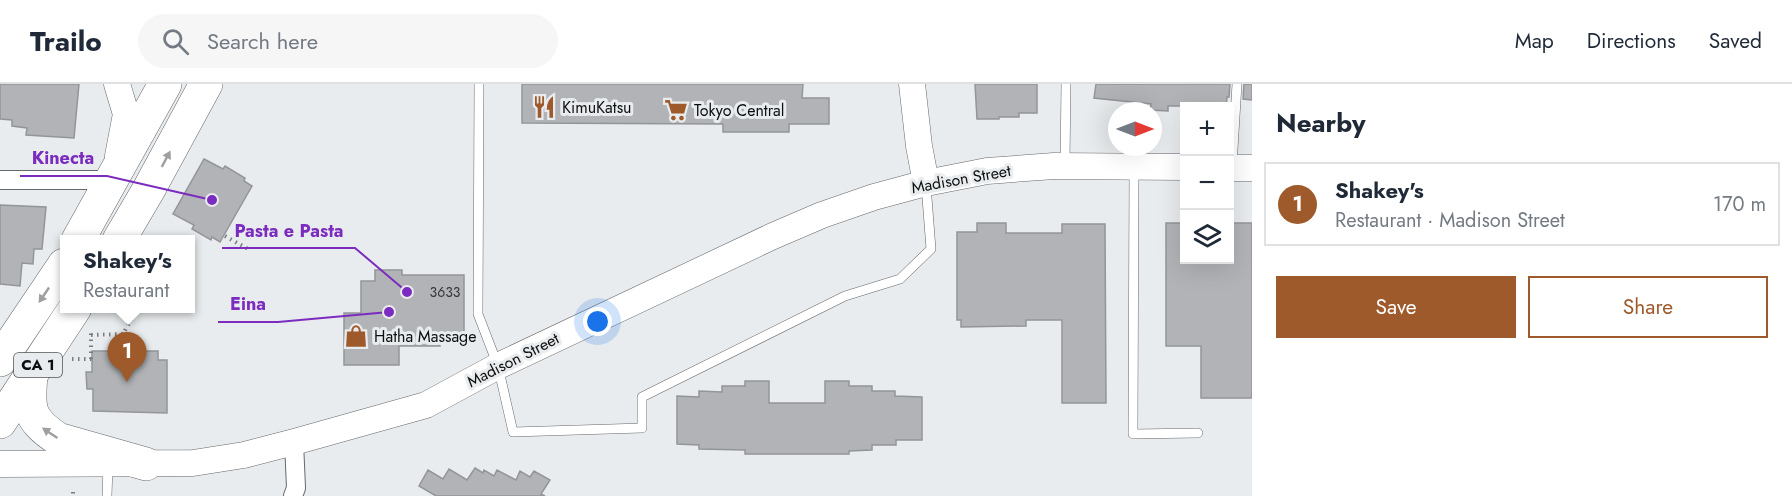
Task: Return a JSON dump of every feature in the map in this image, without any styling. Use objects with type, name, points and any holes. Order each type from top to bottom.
[{"type":"highway","points":[[182,129],[176,107],[186,84]]},
{"type":"highway","points":[[122,235],[206,84]]},
{"type":"highway","points":[[81,235],[158,97]]},
{"type":"highway","points":[[100,235],[109,220],[158,97]]},
{"type":"highway","name":"CA 1","points":[[0,360],[21,323],[60,270]]},
{"type":"highway","name":"CA 1","points":[[0,422],[31,375],[86,324]]},
{"type":"highway","points":[[31,375],[31,409],[38,425],[58,438],[146,464]]},
{"type":"main road","points":[[112,180],[126,114],[117,84]]},
{"type":"main road","points":[[912,84],[926,183]]},
{"type":"main road","name":"Madison Street","points":[[0,464],[193,463],[244,455],[426,405],[498,366],[772,236],[864,201],[926,183],[987,171],[1065,166],[1180,167]]},
{"type":"street","points":[[0,180],[112,180]]},
{"type":"street","points":[[293,496],[296,488],[294,442]]},
{"type":"lane","points":[[479,84],[478,314],[498,366],[513,432],[642,428],[642,397],[845,296],[900,279],[931,249],[926,183]]},
{"type":"lane","points":[[1065,166],[1066,84]]},
{"type":"lane","points":[[1237,84],[1238,168]]},
{"type":"lane","points":[[1134,167],[1133,434],[1198,433]]},
{"type":"lane","points":[[107,496],[108,464]]},
{"type":"path","points":[[225,236],[248,249]]},
{"type":"path","points":[[72,359],[92,359],[86,324],[123,334],[135,313]]},
{"type":"building","points":[[0,84],[79,84],[74,138],[26,135],[27,128],[12,126],[12,120],[0,119]]},
{"type":"building","name":"Tokyo Central","points":[[522,84],[803,84],[802,98],[829,98],[829,124],[789,124],[789,132],[723,132],[723,124],[522,123]]},
{"type":"building","points":[[975,84],[1037,84],[1037,113],[1019,113],[1019,117],[999,117],[999,119],[977,119]]},
{"type":"building","points":[[1096,84],[1230,84],[1226,102],[1180,102],[1180,106],[1168,106],[1168,111],[1162,111],[1162,102],[1094,98]]},
{"type":"building","points":[[1244,84],[1252,84],[1252,100],[1243,99]]},
{"type":"building","points":[[204,159],[223,169],[225,166],[245,178],[244,181],[252,186],[220,242],[212,237],[211,240],[192,229],[194,225],[173,214]]},
{"type":"building","points":[[0,205],[46,207],[42,249],[34,249],[33,264],[22,263],[20,286],[0,284]]},
{"type":"building","points":[[977,223],[1006,223],[1006,233],[1062,233],[1062,224],[1105,224],[1106,403],[1062,403],[1062,320],[1026,320],[1026,326],[961,327],[961,320],[957,320],[957,232],[977,232]]},
{"type":"building","points":[[1166,223],[1180,223],[1180,264],[1234,264],[1234,223],[1252,223],[1252,398],[1201,398],[1201,346],[1166,346]]},
{"type":"building","points":[[375,270],[402,270],[402,275],[464,275],[464,334],[440,334],[440,346],[399,346],[399,365],[344,365],[344,313],[361,313],[361,281],[375,281]]},
{"type":"building","points":[[92,351],[158,351],[158,360],[167,360],[167,413],[93,411],[93,389],[87,389],[86,372],[92,372]]},
{"type":"building","points":[[745,381],[769,381],[769,403],[825,403],[825,381],[849,381],[849,386],[872,386],[872,391],[895,391],[895,396],[922,397],[922,440],[896,440],[896,445],[872,445],[872,450],[849,451],[849,454],[745,454],[745,450],[699,449],[699,445],[677,444],[677,396],[699,397],[699,391],[722,392],[722,386],[745,386]]},
{"type":"building","points":[[475,468],[494,476],[497,470],[516,480],[520,471],[530,477],[534,471],[550,480],[541,494],[545,496],[436,496],[419,486],[428,470],[443,479],[449,469],[467,480]]},
{"type":"place","name":"KimuKatsu","points":[[544,107]]},
{"type":"place","name":"Tokyo Central","points":[[676,110]]},
{"type":"place","name":"Kinecta","points":[[212,200]]},
{"type":"place","name":"Pasta e Pasta","points":[[407,292]]},
{"type":"place","name":"Eina","points":[[389,312]]},
{"type":"place","name":"Hatha Massage","points":[[356,336]]},
{"type":"place","name":"Shakey's","points":[[127,382]]}]
